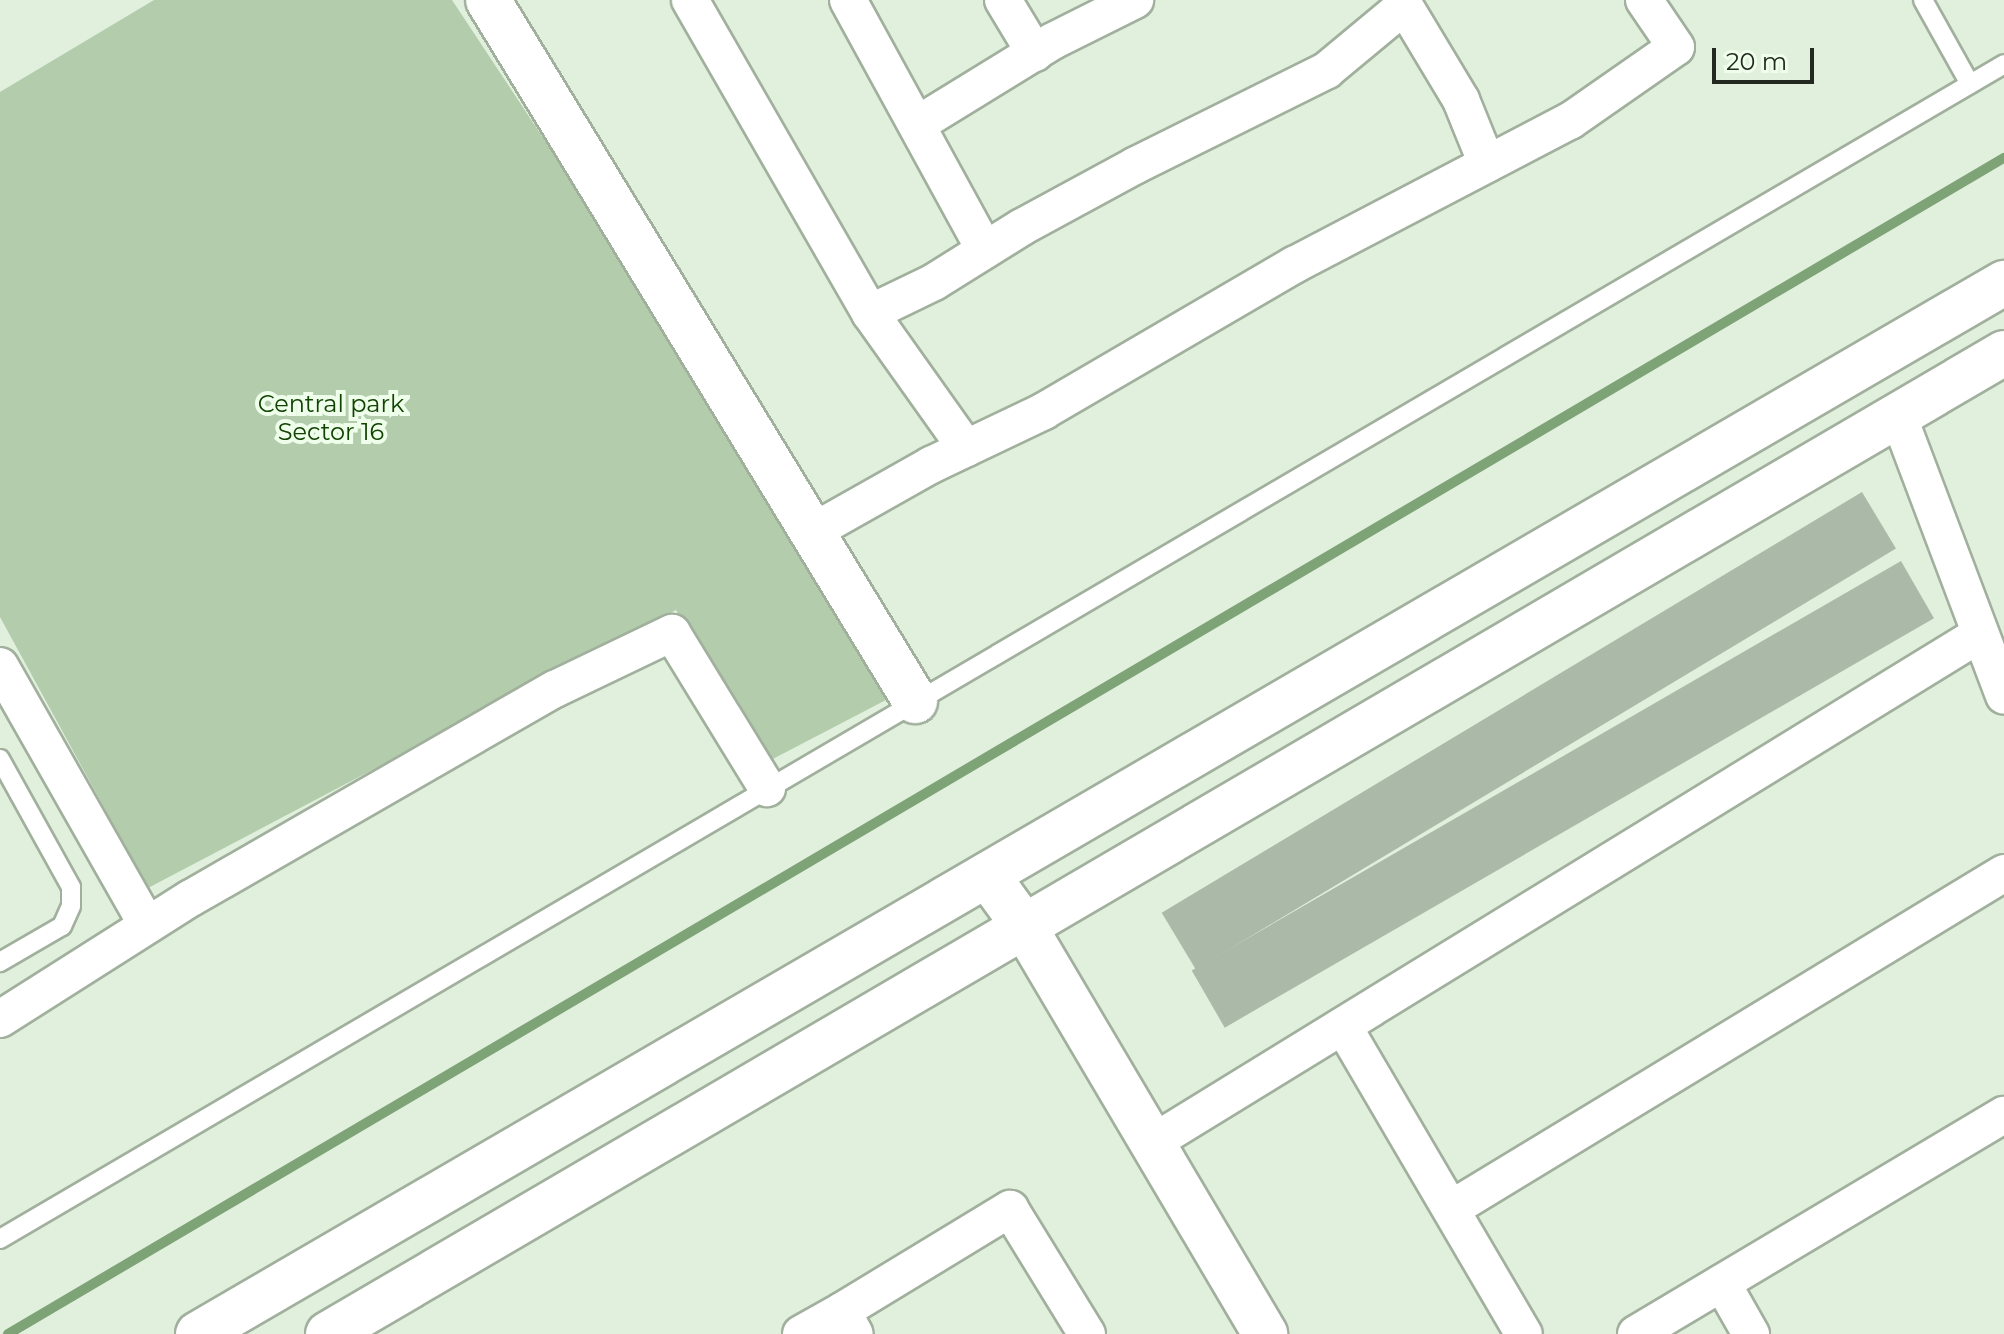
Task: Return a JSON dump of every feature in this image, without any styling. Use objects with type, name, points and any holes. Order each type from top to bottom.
[{"type":"street","points":[[488,0],[915,701]]},
{"type":"street","points":[[690,0],[870,313],[966,448]]},
{"type":"street","points":[[848,0],[985,250]]},
{"type":"street","points":[[1003,0],[1035,53]]},
{"type":"street","points":[[918,124],[1035,53],[1135,0]]},
{"type":"street","points":[[812,532],[966,448],[1044,411],[1183,326],[1570,121],[1676,47],[1644,0]]},
{"type":"street","points":[[870,313],[1164,151],[1327,70],[1402,3],[1461,100],[1487,164]]},
{"type":"street","points":[[198,1334],[2004,283]]},
{"type":"street","points":[[329,1334],[2004,353]]},
{"type":"street","points":[[1898,415],[2004,696]]},
{"type":"street","points":[[0,1019],[147,925],[555,689],[672,633],[767,788]]},
{"type":"street","points":[[1152,1143],[1980,634]]},
{"type":"street","points":[[0,666],[147,925]]},
{"type":"street","points":[[1451,1209],[2004,873]]},
{"type":"street","points":[[987,875],[1024,926],[1265,1334]]},
{"type":"street","points":[[1343,1026],[1524,1334]]},
{"type":"street","points":[[1636,1334],[2004,1115]]},
{"type":"street","points":[[801,1334],[848,1322],[1010,1209],[1087,1334]]},
{"type":"street","points":[[1722,1283],[1751,1334]]},
{"type":"lane","points":[[1923,0],[1970,84]]},
{"type":"lane","points":[[0,1239],[2004,64]]},
{"type":"lane","points":[[0,759],[71,887],[71,906],[62,926],[0,962]]},
{"type":"green space","name":"Central park Sector 16","points":[[154,0],[452,0],[907,689],[767,762],[676,610],[148,888],[0,617],[0,92]]},
{"type":"building","points":[[1862,492],[1896,549],[1196,969],[1162,913]]},
{"type":"building","points":[[1901,561],[1934,618],[1225,1028],[1192,971]]},
{"type":"waterway","points":[[8,1334],[2004,158]]}]
